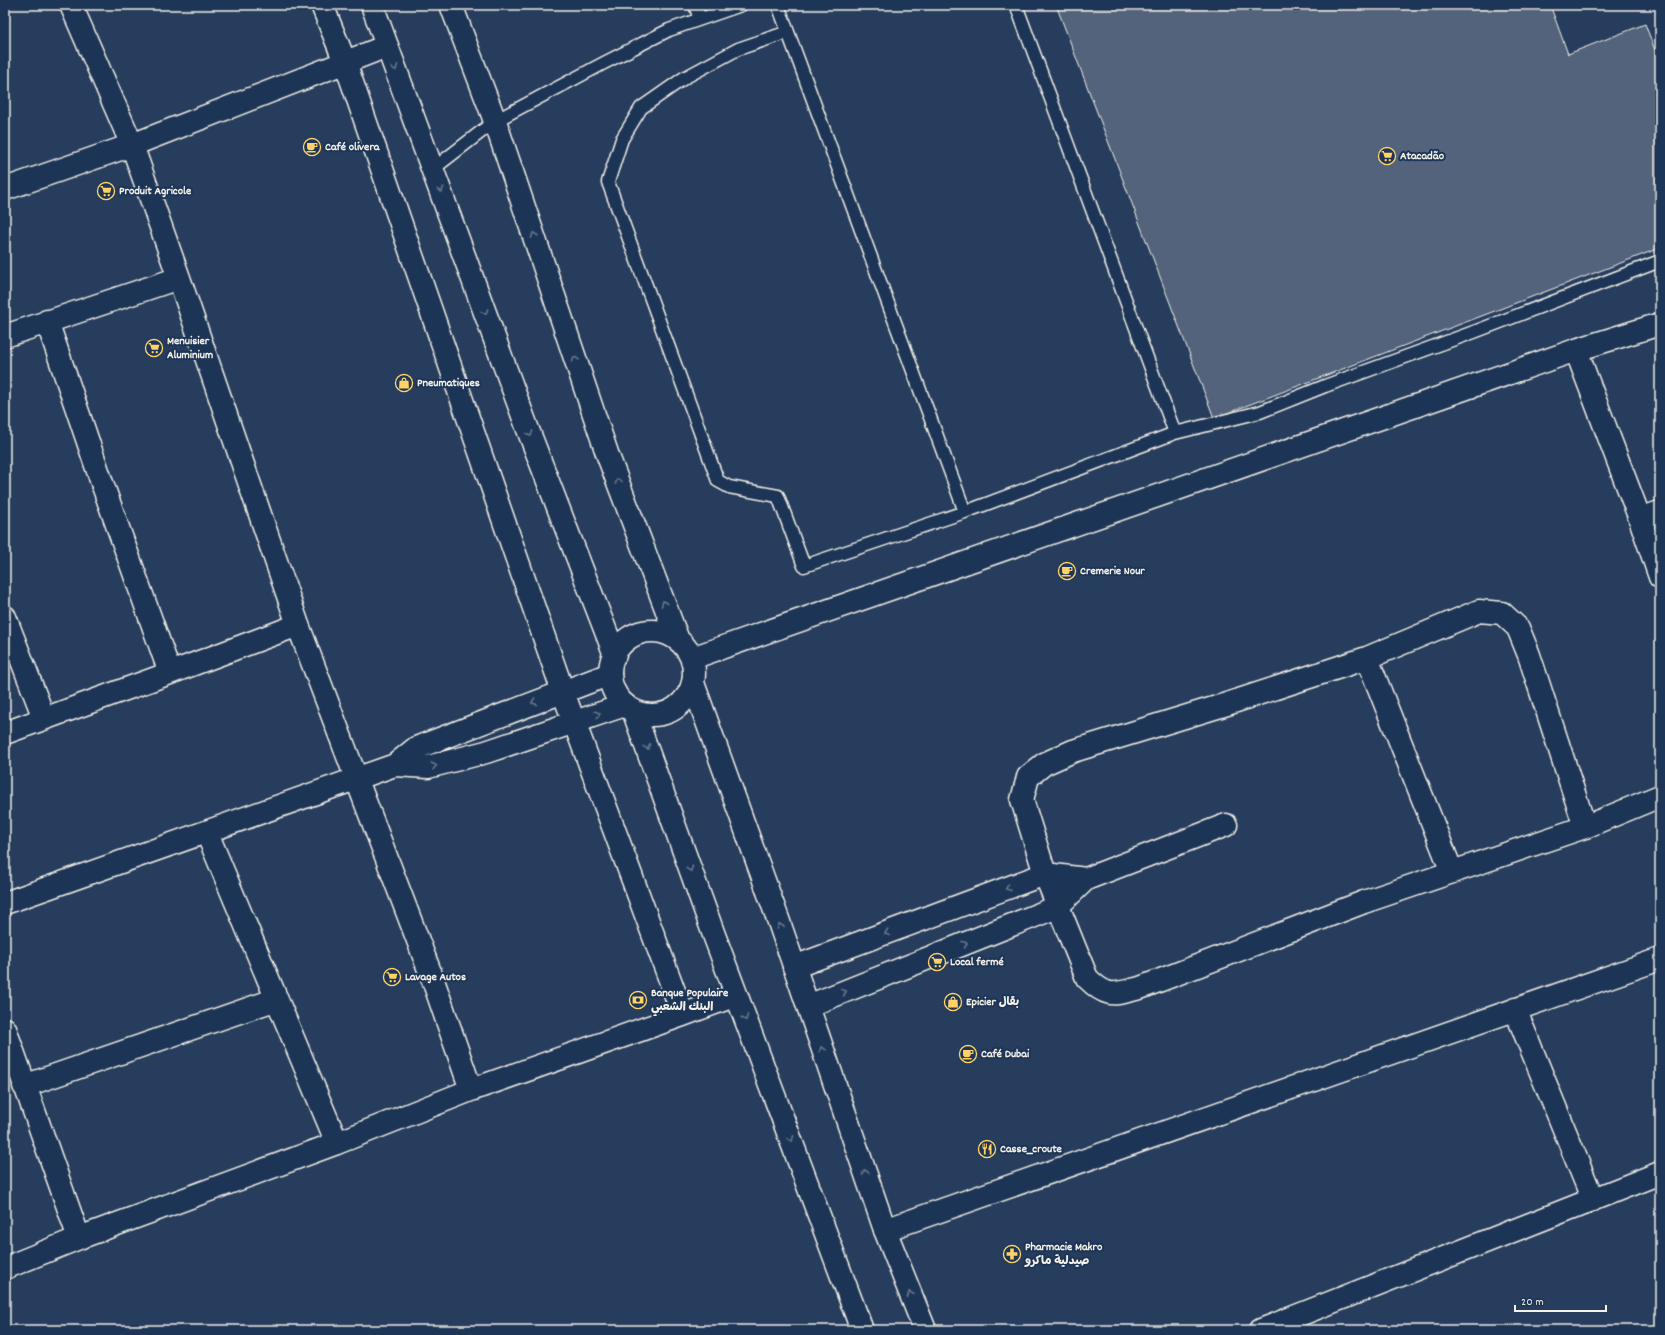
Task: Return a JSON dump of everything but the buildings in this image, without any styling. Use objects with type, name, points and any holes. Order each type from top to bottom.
[{"type":"street","points":[[71,5],[132,146],[298,625],[433,980],[471,1090]]},
{"type":"street","points":[[322,5],[345,62],[563,692],[683,1015]]},
{"type":"street","points":[[372,5],[527,427],[612,665],[614,691],[629,708],[862,1330]]},
{"type":"street","points":[[451,5],[496,121],[608,456],[678,640]]},
{"type":"street","points":[[5,189],[132,146],[386,46]]},
{"type":"street","points":[[5,336],[179,278]]},
{"type":"street","points":[[47,321],[102,483],[170,673]]},
{"type":"street","points":[[692,658],[1576,350],[1660,324]]},
{"type":"street","points":[[1576,350],[1650,516],[1660,578]]},
{"type":"street","points":[[1585,827],[1529,655],[1518,628],[1502,613],[1479,611],[1367,658],[1227,704],[1074,751],[1044,764],[1028,778],[1022,800],[1045,874],[1087,978],[1098,989],[1113,994],[1140,988],[1364,902],[1585,827],[1660,796]]},
{"type":"street","points":[[5,617],[44,718]]},
{"type":"street","points":[[5,732],[298,625]]},
{"type":"street","points":[[5,903],[207,833],[395,765],[416,748],[563,692],[612,665],[626,640],[643,632],[662,632],[678,640],[686,648],[692,658],[694,670],[693,682],[689,694],[670,711],[665,713],[652,715],[629,708],[574,722],[486,752],[428,767],[395,765]]},
{"type":"street","points":[[1367,658],[1452,872]]},
{"type":"street","points":[[693,682],[808,1006],[885,1230],[925,1330]]},
{"type":"street","points":[[808,1006],[1058,907],[1086,878],[1226,825]]},
{"type":"street","points":[[207,833],[337,1143]]},
{"type":"street","points":[[794,967],[1045,874],[1086,878]]},
{"type":"street","points":[[885,1230],[1660,958]]},
{"type":"street","points":[[5,1268],[79,1238],[337,1143],[471,1090],[736,995]]},
{"type":"street","points":[[24,1086],[277,999]]},
{"type":"street","points":[[1515,1009],[1593,1200]]},
{"type":"street","points":[[5,1029],[79,1238]]},
{"type":"street","points":[[1261,1330],[1660,1173]]},
{"type":"lane","points":[[695,5],[700,19]]},
{"type":"lane","points":[[433,169],[496,121],[604,63],[669,30],[741,5]]},
{"type":"lane","points":[[778,5],[965,512]]},
{"type":"lane","points":[[1016,5],[1175,433]]},
{"type":"lane","points":[[788,32],[738,49],[684,78],[641,108],[622,139],[608,182],[718,481],[728,487],[778,496],[804,566],[965,512],[1175,433],[1260,412],[1325,386],[1474,332],[1660,261]]},
{"type":"place","name":"Café olivera","points":[[312,147]]},
{"type":"place","name":"Atacadão","points":[[1387,156]]},
{"type":"place","name":"Produit Agricole","points":[[106,191]]},
{"type":"place","name":"Menuisier Aluminium","points":[[154,348]]},
{"type":"place","name":"Pneumatiques","points":[[404,383]]},
{"type":"place","name":"Cremerie Nour","points":[[1067,571]]},
{"type":"place","name":"Local fermé","points":[[937,962]]},
{"type":"place","name":"Lavage Autos","points":[[392,977]]},
{"type":"place","name":"Banque Populaire البنك الشعبي","points":[[638,1000]]},
{"type":"place","name":"Epicier بقال","points":[[953,1002]]},
{"type":"place","name":"Café Dubai","points":[[968,1054]]},
{"type":"place","name":"Casse_croute","points":[[987,1149]]},
{"type":"place","name":"Pharmacie Makro صيدلية ماكرو","points":[[1012,1254]]}]
